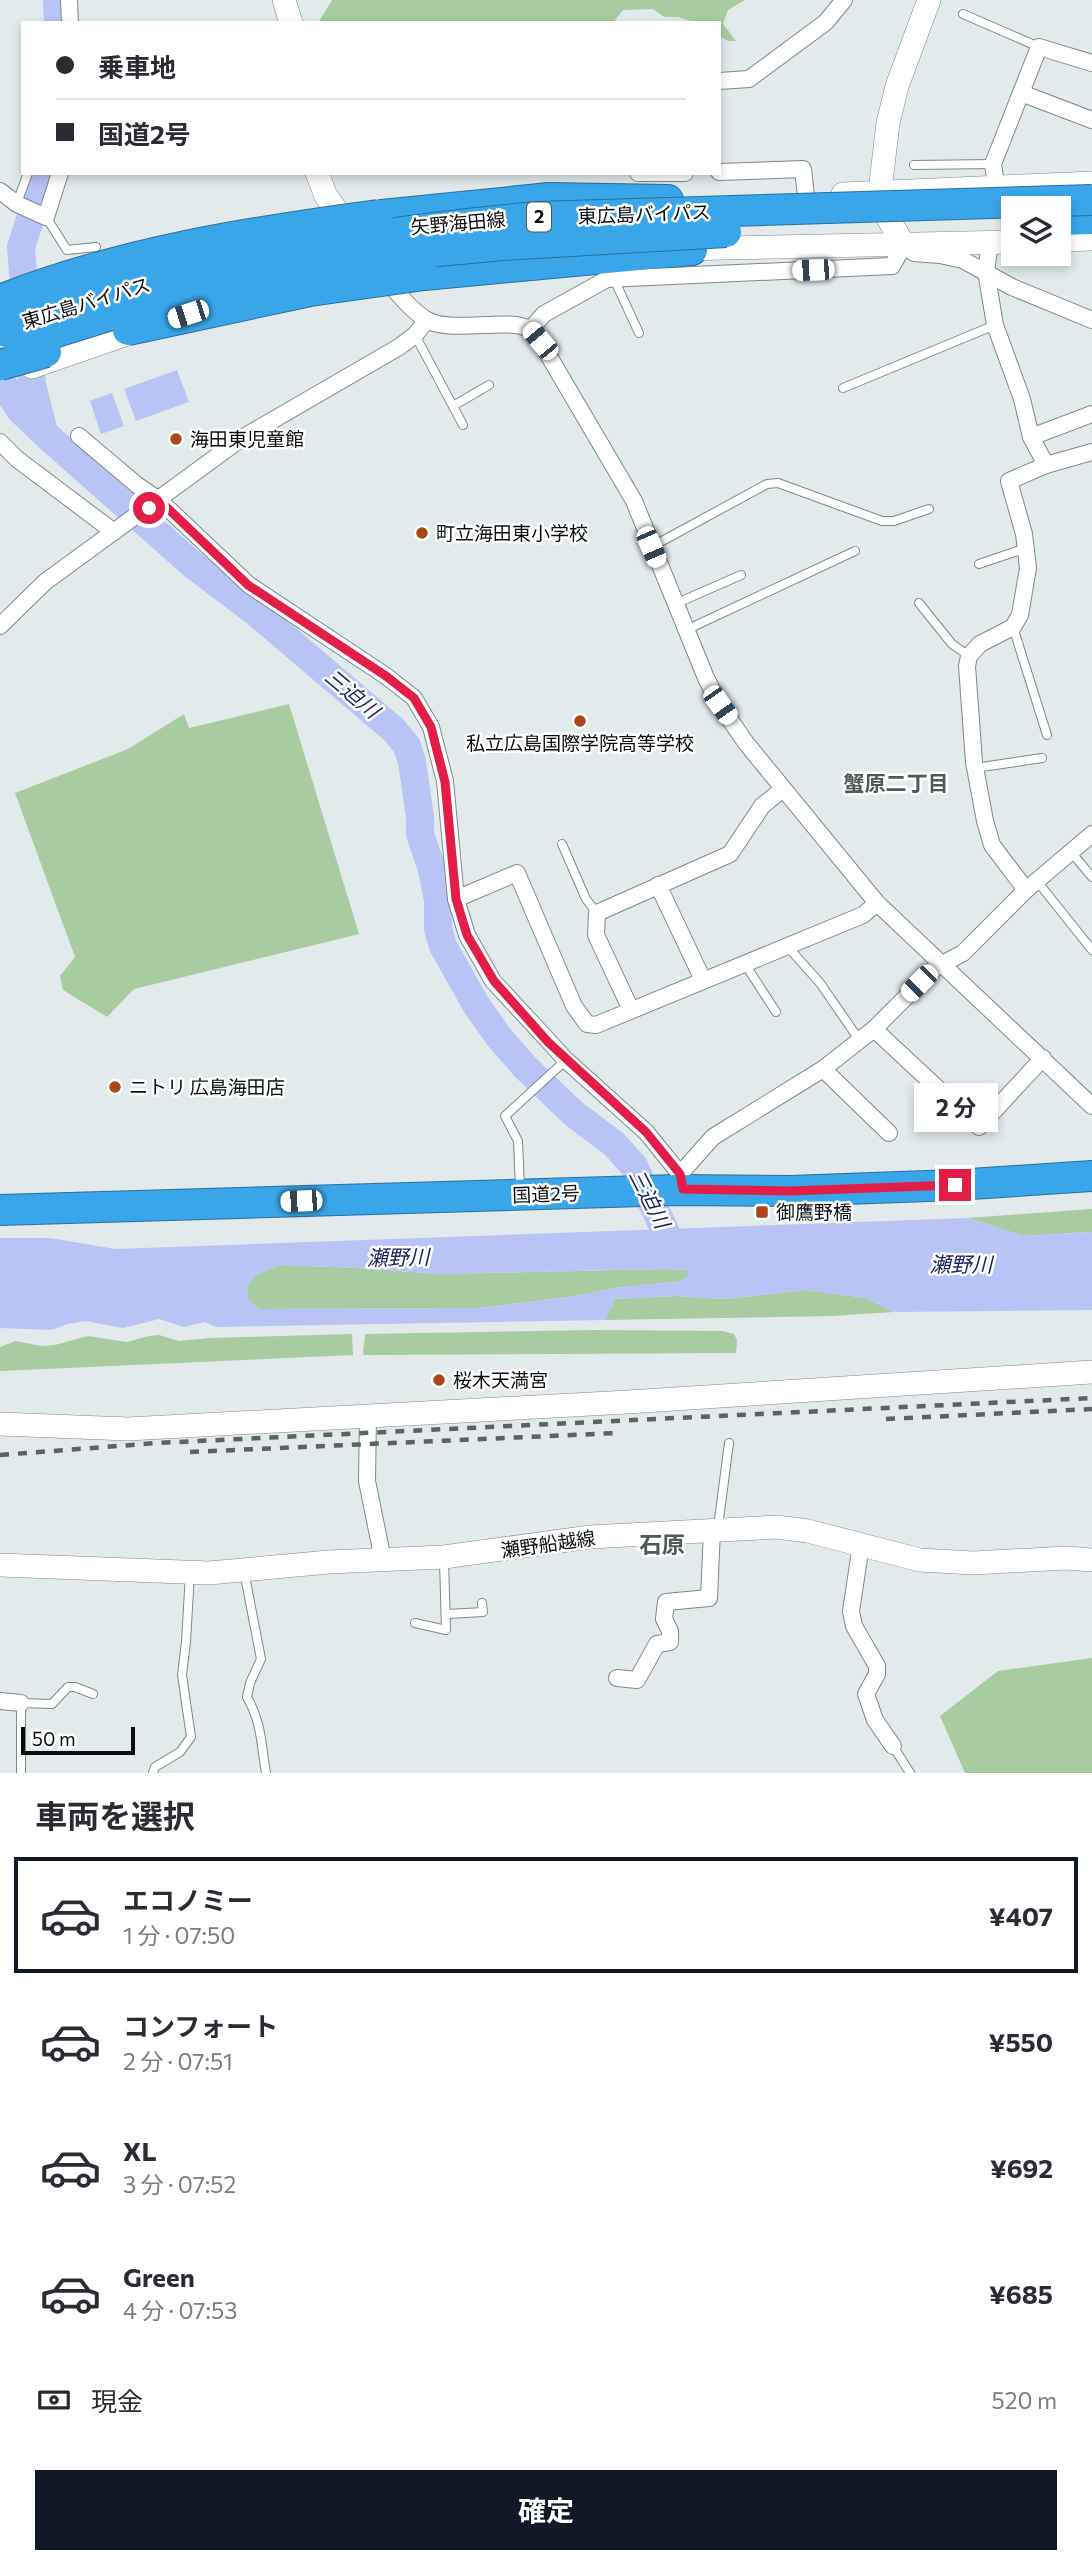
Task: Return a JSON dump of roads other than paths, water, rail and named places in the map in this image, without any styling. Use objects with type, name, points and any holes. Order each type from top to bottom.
[{"type":"highway","points":[[0,300],[102,266],[162,251],[280,228],[549,198],[715,201]]},
{"type":"highway","name":"東広島バイパス","points":[[0,331],[102,295],[189,273],[346,240],[465,223],[537,217],[1092,200]]},
{"type":"highway","points":[[1071,220],[1092,219]]},
{"type":"highway","name":"東広島バイパス","points":[[0,350],[108,316],[181,297],[386,256],[502,245],[715,233],[1001,222]]},
{"type":"highway","points":[[0,365],[121,332],[296,294],[424,275],[692,250]]},
{"type":"highway","name":"国道2号","points":[[0,1210],[629,1191],[680,1184],[790,1191],[1092,1177]]},
{"type":"main road","points":[[284,0],[290,21]]},
{"type":"main road","points":[[904,244],[884,212],[880,191],[888,122],[897,86],[929,0]]},
{"type":"main road","points":[[318,175],[326,196],[374,263]]},
{"type":"main road","name":"矢野海田線","points":[[0,305],[204,248],[352,232],[715,201],[880,191],[994,175],[1092,183]]},
{"type":"main road","points":[[1071,240],[1092,239]]},
{"type":"main road","name":"矢野海田線","points":[[0,379],[140,330],[289,283],[374,263],[611,246],[692,250],[1001,243]]},
{"type":"main road","points":[[0,1424],[128,1429],[628,1402],[1092,1372]]},
{"type":"main road","name":"瀬野船越線","points":[[0,1565],[190,1573],[244,1571],[298,1565],[444,1558],[590,1537],[777,1527],[808,1531],[920,1560],[973,1563],[1066,1558],[1092,1560]]},
{"type":"street","points":[[69,0],[70,21]]},
{"type":"street","points":[[721,81],[749,79],[825,22],[844,0]]},
{"type":"street","points":[[994,175],[1039,47],[1092,63]]},
{"type":"street","points":[[1021,93],[1092,120]]},
{"type":"street","points":[[721,172],[803,169],[806,196]]},
{"type":"street","points":[[0,191],[20,206],[43,216],[59,175]]},
{"type":"street","points":[[990,243],[986,271],[995,325],[1022,399],[1031,437],[1046,465]]},
{"type":"street","points":[[530,330],[544,314],[607,279],[892,266],[904,244],[914,253],[952,257],[975,264],[1012,287],[1092,320]]},
{"type":"street","points":[[374,263],[394,290],[427,320],[451,325],[519,326],[530,330],[540,341],[634,501],[675,604],[720,705],[783,789],[877,903],[1092,1106]]},
{"type":"street","points":[[0,626],[45,582],[242,438],[399,347],[415,335],[427,320]]},
{"type":"street","points":[[1031,437],[1092,414]]},
{"type":"street","points":[[79,436],[248,585],[386,676],[414,698],[431,727],[445,782],[456,899],[467,935],[494,981],[562,1063],[646,1132],[680,1184],[713,1138],[823,1069],[860,1041],[935,968],[963,953],[1031,885],[1092,834]]},
{"type":"street","points":[[0,442],[17,459],[118,530]]},
{"type":"street","points":[[1031,885],[992,845],[975,768],[967,666],[969,656],[980,643],[1013,627],[1020,615],[1028,568],[1024,534],[1009,481],[1046,465],[1092,452]]},
{"type":"street","points":[[631,1010],[596,935],[597,913],[730,854],[762,806],[783,789]]},
{"type":"street","points":[[456,899],[517,873],[574,1006],[587,1024],[596,1025],[863,915],[877,903]]},
{"type":"street","points":[[659,886],[703,980]]},
{"type":"street","points":[[874,1029],[979,1127],[1043,1058]]},
{"type":"street","points":[[823,1069],[889,1133]]},
{"type":"street","points":[[368,1415],[367,1480],[383,1560]]},
{"type":"street","points":[[617,1678],[637,1680],[657,1644],[670,1642],[670,1631],[664,1619],[666,1602],[709,1598],[715,1530]]},
{"type":"street","points":[[861,1545],[851,1611],[854,1626],[877,1666],[877,1674],[866,1694],[874,1720],[892,1746]]},
{"type":"street","points":[[0,1701],[21,1703]]},
{"type":"lane","points":[[963,14],[1039,47]]},
{"type":"lane","points":[[914,165],[994,175]]},
{"type":"lane","points":[[20,206],[28,175]]},
{"type":"lane","points":[[43,216],[66,250],[96,247]]},
{"type":"lane","points":[[613,278],[639,333]]},
{"type":"lane","points":[[843,388],[995,325]]},
{"type":"lane","points":[[415,335],[463,425]]},
{"type":"lane","points":[[453,406],[489,385]]},
{"type":"lane","points":[[651,547],[767,484],[778,483],[882,522],[894,522],[929,509]]},
{"type":"lane","points":[[979,564],[1026,548]]},
{"type":"lane","points":[[686,630],[855,551]]},
{"type":"lane","points":[[675,604],[741,575]]},
{"type":"lane","points":[[919,603],[952,644],[969,656]]},
{"type":"lane","points":[[1013,627],[1047,735]]},
{"type":"lane","points":[[975,768],[1042,758]]},
{"type":"lane","points":[[562,844],[586,899],[597,913]]},
{"type":"lane","points":[[1070,852],[1092,877]]},
{"type":"lane","points":[[1031,885],[1092,950]]},
{"type":"lane","points":[[787,946],[820,983],[860,1041]]},
{"type":"lane","points":[[745,964],[776,1012]]},
{"type":"lane","points":[[520,1194],[518,1141],[505,1116],[562,1063]]},
{"type":"lane","points":[[715,1530],[729,1443]]},
{"type":"lane","points":[[415,1623],[446,1630],[444,1558]]},
{"type":"lane","points":[[244,1571],[261,1659],[247,1697],[256,1711],[264,1741],[266,1773]]},
{"type":"lane","points":[[153,1773],[155,1767],[180,1752],[191,1737],[182,1675],[190,1573]]},
{"type":"lane","points":[[447,1614],[482,1612],[482,1603]]},
{"type":"lane","points":[[21,1773],[21,1703],[52,1704],[68,1687],[75,1686],[93,1694]]},
{"type":"lane","points":[[892,1746],[910,1773]]},
{"type":"water","points":[[177,370],[189,402],[136,421],[124,389]]},
{"type":"water","points":[[112,393],[124,426],[101,434],[90,401]]},
{"type":"water","name":"瀬野川","points":[[968,1218],[1023,1236],[1092,1232],[1092,1310],[894,1312],[866,1298],[806,1290],[727,1299],[675,1296],[615,1299],[605,1320],[216,1327],[205,1322],[184,1327],[159,1319],[123,1328],[85,1321],[51,1330],[0,1328],[0,1238],[50,1238],[115,1249]],"holes":[[[280,1265],[438,1274],[666,1269],[686,1270],[689,1275],[682,1281],[479,1308],[260,1309],[248,1300],[247,1286],[256,1275]]]},
{"type":"waterway","name":"三迫川","points":[[57,0],[58,21]]},
{"type":"waterway","name":"三迫川","points":[[44,175],[21,247],[32,385],[44,432]]},
{"type":"waterway","name":"三迫川","points":[[0,380],[20,410],[45,434],[193,565],[254,611],[394,730],[407,746],[412,762],[420,834],[438,899],[438,929],[443,946],[475,1003],[498,1036],[525,1067],[573,1113],[614,1144],[634,1166],[676,1253]]},
{"type":"railway","points":[[0,1455],[157,1443],[1092,1398]]},
{"type":"railway","points":[[886,1419],[1092,1409]]},
{"type":"railway","points":[[190,1452],[617,1433]]},
{"type":"place","name":"海田東児童館","points":[[176,439]]},
{"type":"place","name":"町立海田東小学校","points":[[422,533]]},
{"type":"place","name":"私立広島国際学院高等学校","points":[[580,721]]},
{"type":"place","name":"ニトリ 広島海田店","points":[[115,1087]]},
{"type":"place","name":"御鷹野橋","points":[[762,1212]]},
{"type":"place","name":"桜木天満宮","points":[[439,1380]]},
{"type":"district","name":"蟹原二丁目","points":[[896,784]]},
{"type":"district","name":"石原","points":[[662,1545]]}]
